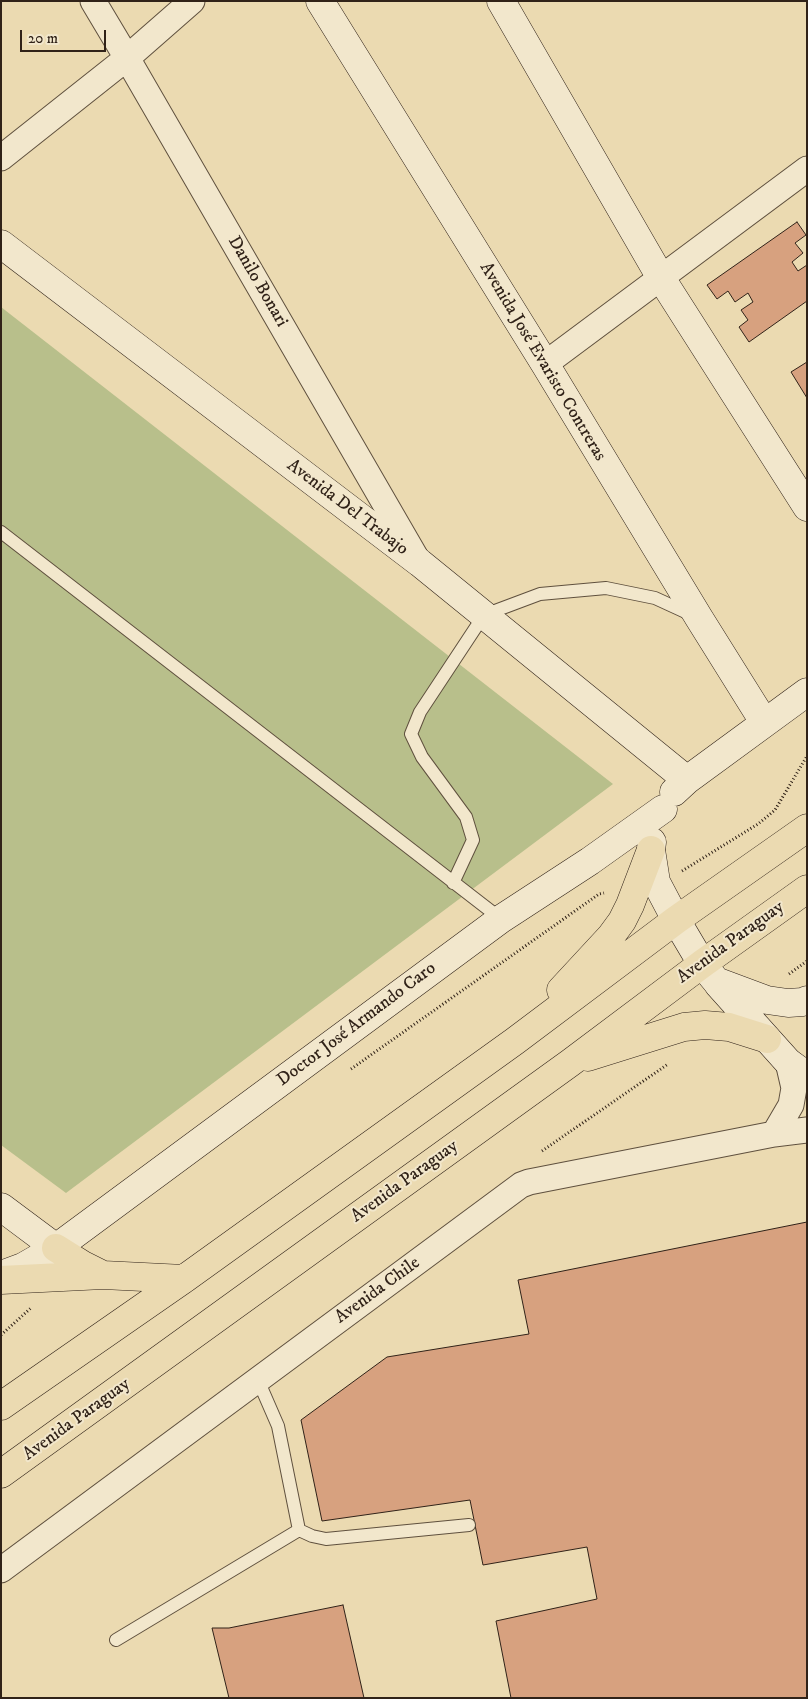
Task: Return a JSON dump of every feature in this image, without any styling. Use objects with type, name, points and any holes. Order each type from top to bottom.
[{"type":"main road","points":[[1,1406],[184,1279],[515,1041],[676,920],[807,828]]},
{"type":"main road","points":[[515,1041],[611,936],[622,921],[647,884],[650,850]]},
{"type":"main road","name":"Avenida Paraguay","points":[[1,1474],[570,1063],[709,972],[807,888]]},
{"type":"main road","points":[[570,1063],[691,1026],[728,1027],[768,1040]]},
{"type":"main road","points":[[56,1248],[82,1265],[103,1275]]},
{"type":"main road","points":[[1,1280],[103,1275],[184,1279]]},
{"type":"street","name":"Danilo Bonari","points":[[93,1],[420,563]]},
{"type":"street","points":[[1,158],[127,58],[192,1]]},
{"type":"street","name":"Avenida José Evaristo Contreras","points":[[320,1],[545,364],[698,618],[764,722]]},
{"type":"street","points":[[501,1],[661,278],[807,507]]},
{"type":"street","points":[[545,364],[807,169]]},
{"type":"street","name":"Avenida Del Trabajo","points":[[1,244],[420,563],[687,780]]},
{"type":"street","points":[[650,850],[663,809],[673,793],[687,780],[807,692]]},
{"type":"street","name":"Doctor José Armando Caro","points":[[1,1275],[23,1267],[56,1248],[501,919],[590,861],[663,809]]},
{"type":"street","points":[[647,884],[676,920],[709,972],[768,1040],[798,1069],[791,1105],[774,1134]]},
{"type":"street","points":[[709,972],[767,1000],[788,1003],[807,1000]]},
{"type":"street","name":"Avenida Chile","points":[[1,1570],[521,1185],[774,1134],[807,1130]]},
{"type":"street","points":[[1,1207],[56,1248]]},
{"type":"lane","points":[[1,532],[501,919]]},
{"type":"lane","points":[[453,883],[473,840],[466,817],[422,758],[411,734],[420,712],[484,615],[540,594],[606,588],[656,598],[698,618]]},
{"type":"lane","points":[[258,1380],[278,1426],[299,1530]]},
{"type":"lane","points":[[116,1640],[299,1530],[326,1539],[469,1525]]},
{"type":"path","points":[[346,1072],[599,894],[647,884],[676,875],[758,824],[775,810],[807,756]]},
{"type":"path","points":[[1,1335],[61,1277]]},
{"type":"green space","points":[[1,307],[613,784],[66,1193],[1,1145]]},
{"type":"building","points":[[797,222],[806,235],[795,243],[803,253],[792,262],[798,271],[807,265],[807,301],[749,342],[739,327],[748,320],[741,310],[753,302],[748,293],[735,302],[728,291],[717,299],[707,285]]},
{"type":"building","points":[[807,362],[807,398],[791,372]]},
{"type":"building","points":[[807,1222],[807,1698],[511,1698],[496,1621],[597,1599],[587,1547],[483,1565],[470,1500],[322,1521],[301,1420],[387,1357],[529,1334],[518,1280]]},
{"type":"building","points":[[343,1605],[364,1698],[229,1698],[212,1628],[229,1628]]}]
